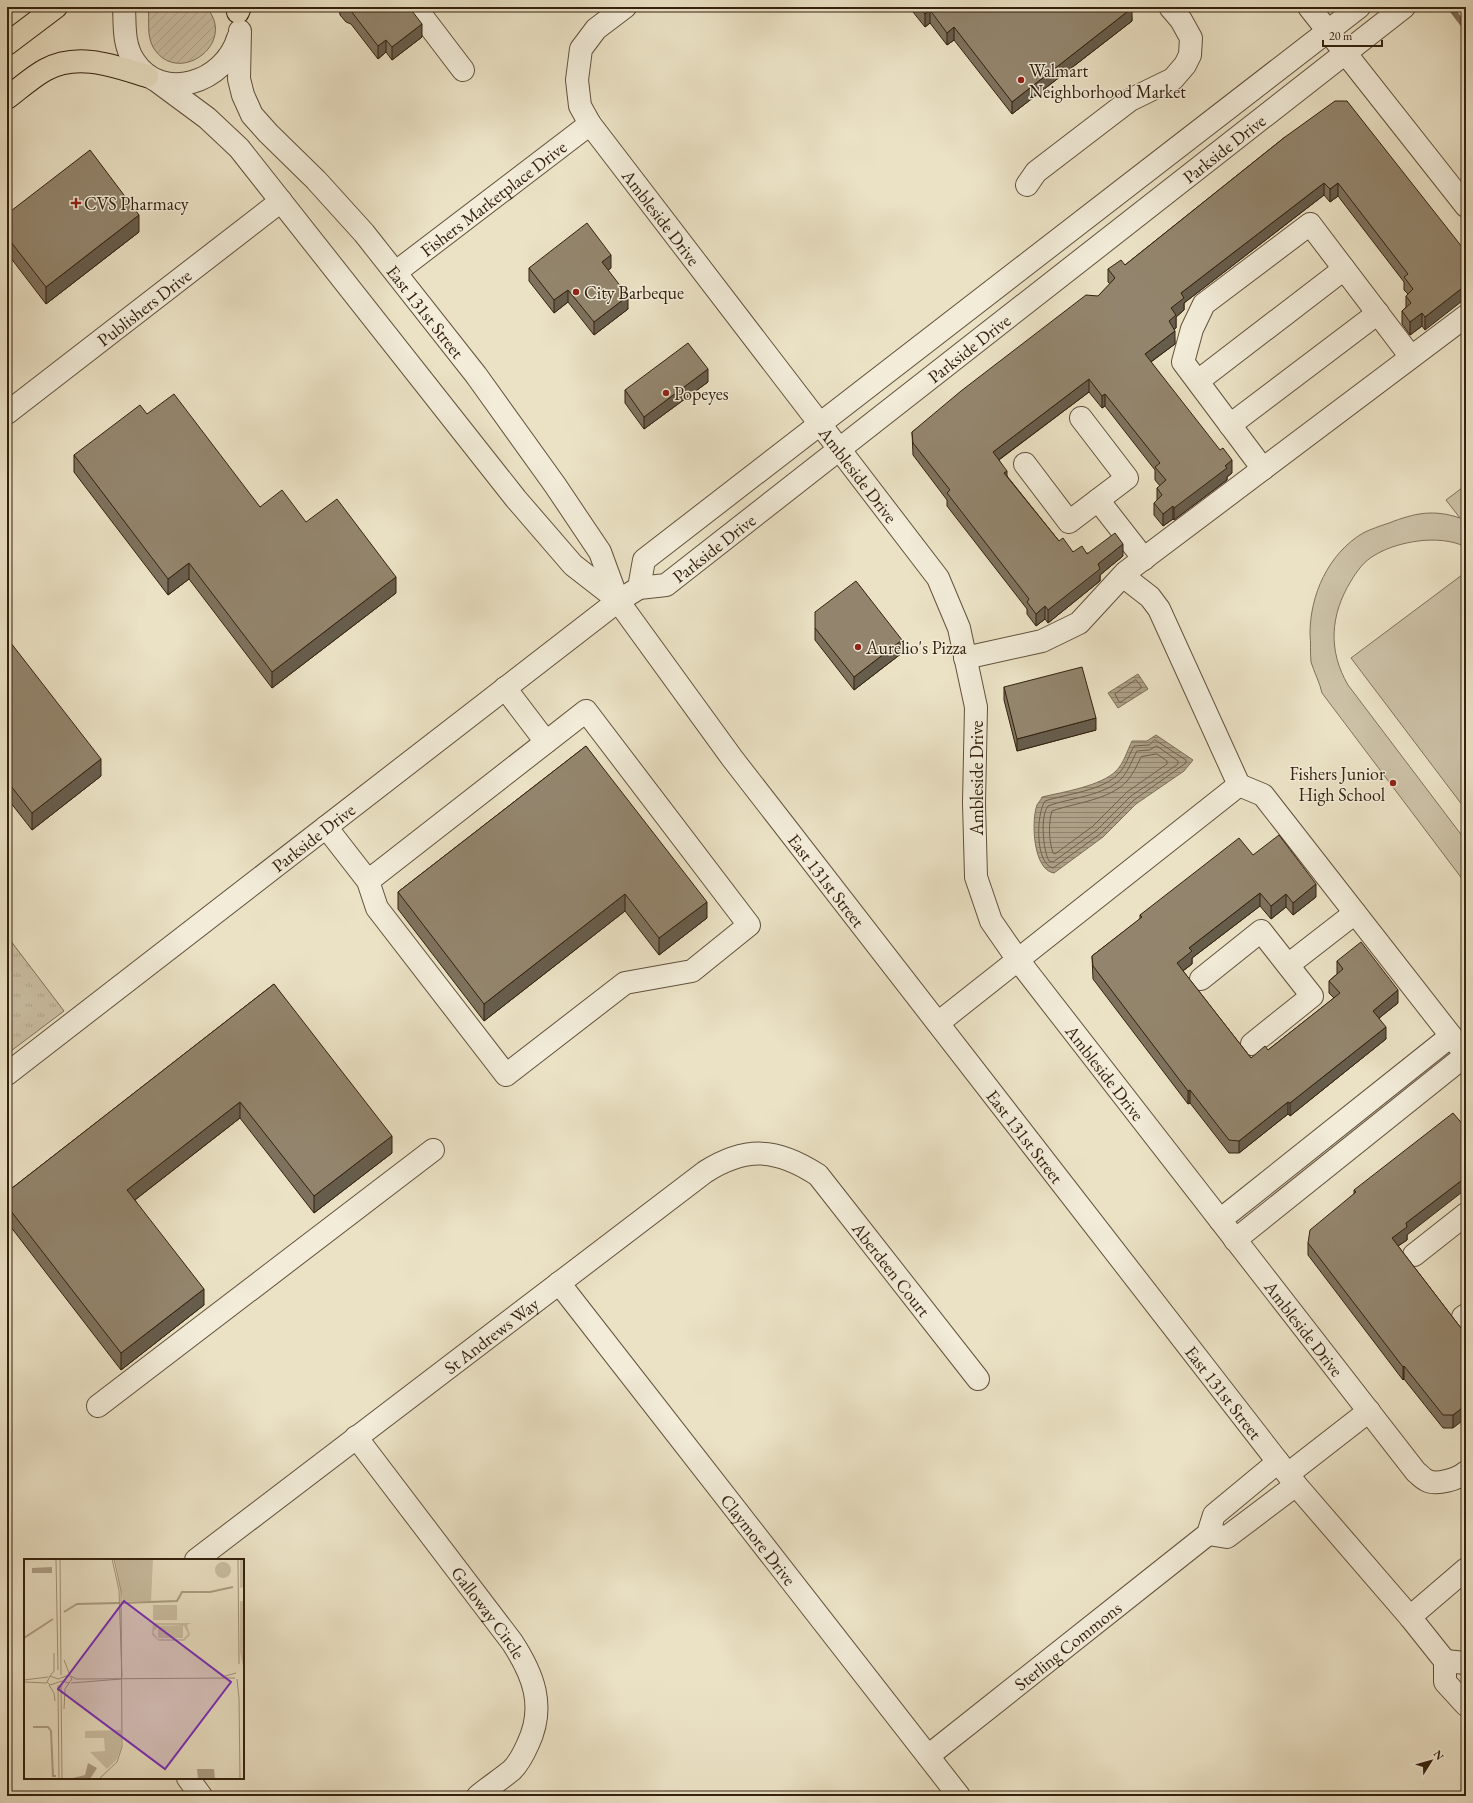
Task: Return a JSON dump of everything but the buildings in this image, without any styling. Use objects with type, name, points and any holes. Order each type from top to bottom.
[{"type":"highway","points":[[7,44],[56,7]]},
{"type":"highway","points":[[7,98],[46,69],[74,61],[106,63],[152,78]]},
{"type":"street","name":"East 131st Street","points":[[124,7],[124,34],[127,47],[133,60],[152,78],[223,131],[239,148],[516,499],[574,565],[618,601],[732,758],[1287,1474],[1410,1617],[1456,1662],[1445,1682],[1466,1705]]},
{"type":"street","points":[[415,7],[463,70]]},
{"type":"street","name":"Ambleside Drive","points":[[625,7],[596,29],[581,49],[577,80],[580,106],[590,124],[938,578],[959,628],[976,707],[974,803],[976,877],[991,921],[1018,960],[1416,1472],[1427,1481],[1435,1482],[1460,1477],[1466,1472]]},
{"type":"street","points":[[1027,185],[1036,172],[1124,105],[1151,89],[1173,79],[1186,65],[1190,55],[1191,38],[1181,20],[1170,7]]},
{"type":"street","points":[[1309,7],[1466,206]]},
{"type":"street","name":"Parkside Drive","points":[[639,588],[644,560],[1359,7]]},
{"type":"street","name":"Parkside Drive","points":[[7,1074],[618,601],[639,588],[666,585],[1404,7]]},
{"type":"street","name":"East 131st Street","points":[[239,14],[239,79],[243,95],[252,115],[268,134],[331,196],[364,233],[476,375],[556,485],[600,552],[618,601]]},
{"type":"street","points":[[152,78],[173,84],[179,84],[196,81],[216,70],[231,52],[236,43],[239,14]]},
{"type":"street","name":"Fishers Marketplace Drive","points":[[396,272],[590,124]]},
{"type":"street","name":"Publishers Drive","points":[[7,413],[281,200]]},
{"type":"street","points":[[1263,469],[1183,362],[1192,330],[1204,304],[1310,224],[1411,357]]},
{"type":"street","points":[[1198,381],[1344,270]]},
{"type":"street","points":[[1230,425],[1378,313]]},
{"type":"street","points":[[966,658],[1042,641],[1079,623],[1123,576],[1144,559],[1466,316]]},
{"type":"street","points":[[1025,464],[1070,522],[1127,478],[1081,418]]},
{"type":"street","points":[[1098,500],[1144,559]]},
{"type":"street","points":[[1123,576],[1150,597],[1158,609],[1239,785],[1263,795],[1466,1055],[1235,1240]]},
{"type":"street","points":[[505,688],[546,742]]},
{"type":"street","points":[[326,827],[368,881],[377,908],[506,1075],[625,983],[692,971],[749,925],[586,710],[368,881]]},
{"type":"street","points":[[938,1023],[1239,785]]},
{"type":"street","points":[[1288,965],[1355,913]]},
{"type":"street","points":[[1201,979],[1261,931],[1288,965],[1312,996],[1252,1044]]},
{"type":"street","points":[[1220,1220],[1451,1036]]},
{"type":"street","points":[[98,1406],[433,1150]]},
{"type":"street","name":"St Andrews Way","points":[[197,1559],[704,1172],[720,1162],[736,1157],[772,1154],[788,1158],[802,1164]]},
{"type":"street","name":"Aberdeen Court","points":[[802,1164],[818,1175],[978,1379]]},
{"type":"street","points":[[1414,1255],[1466,1214]]},
{"type":"street","name":"Claymore Drive","points":[[559,1283],[959,1796]]},
{"type":"street","points":[[1287,1474],[1227,1537],[1208,1534],[1214,1515],[1287,1474],[1369,1411]]},
{"type":"street","name":"Galloway Circle","points":[[356,1437],[512,1642],[524,1661],[533,1681],[537,1700],[536,1718],[532,1736],[523,1755],[513,1769],[478,1796]]},
{"type":"street","name":"Sterling Commons","points":[[928,1756],[1208,1534]]},
{"type":"street","points":[[1410,1617],[1466,1569]]},
{"type":"street","points":[[189,1779],[201,1796]]},
{"type":"green space","points":[[148,7],[206,7],[214,21],[215,34],[210,46],[201,56],[189,62],[176,63],[164,59],[153,47],[151,42]]},
{"type":"green space","points":[[1466,485],[1466,547],[1443,541],[1418,541],[1402,544],[1371,557],[1358,570],[1344,594],[1339,607],[1334,633],[1337,659],[1348,685],[1466,841],[1466,884],[1322,693],[1311,662],[1310,634],[1313,605],[1318,590],[1323,577],[1340,552],[1363,533],[1407,517],[1424,513],[1433,513],[1460,518],[1446,500]]},
{"type":"green space","points":[[1466,572],[1466,810],[1351,658]]},
{"type":"green space","points":[[7,936],[64,1011],[7,1054]]},
{"type":"water","points":[[1138,674],[1148,689],[1118,708],[1108,693]]},
{"type":"water","points":[[1156,735],[1193,760],[1184,771],[1136,804],[1103,837],[1054,873],[1047,870],[1038,854],[1034,833],[1035,812],[1042,797],[1081,788],[1101,781],[1116,771],[1125,757],[1132,741],[1147,741]]},
{"type":"waterway","points":[[1450,7],[1466,28]]},
{"type":"place","name":"Walmart Neighborhood Market","points":[[1021,80]]},
{"type":"place","name":"CVS Pharmacy","points":[[76,203]]},
{"type":"place","name":"City Barbeque","points":[[576,292]]},
{"type":"place","name":"Popeyes","points":[[666,393]]},
{"type":"place","name":"Aurelio's Pizza","points":[[858,647]]},
{"type":"place","name":"Fishers Junior High School","points":[[1393,783]]}]
